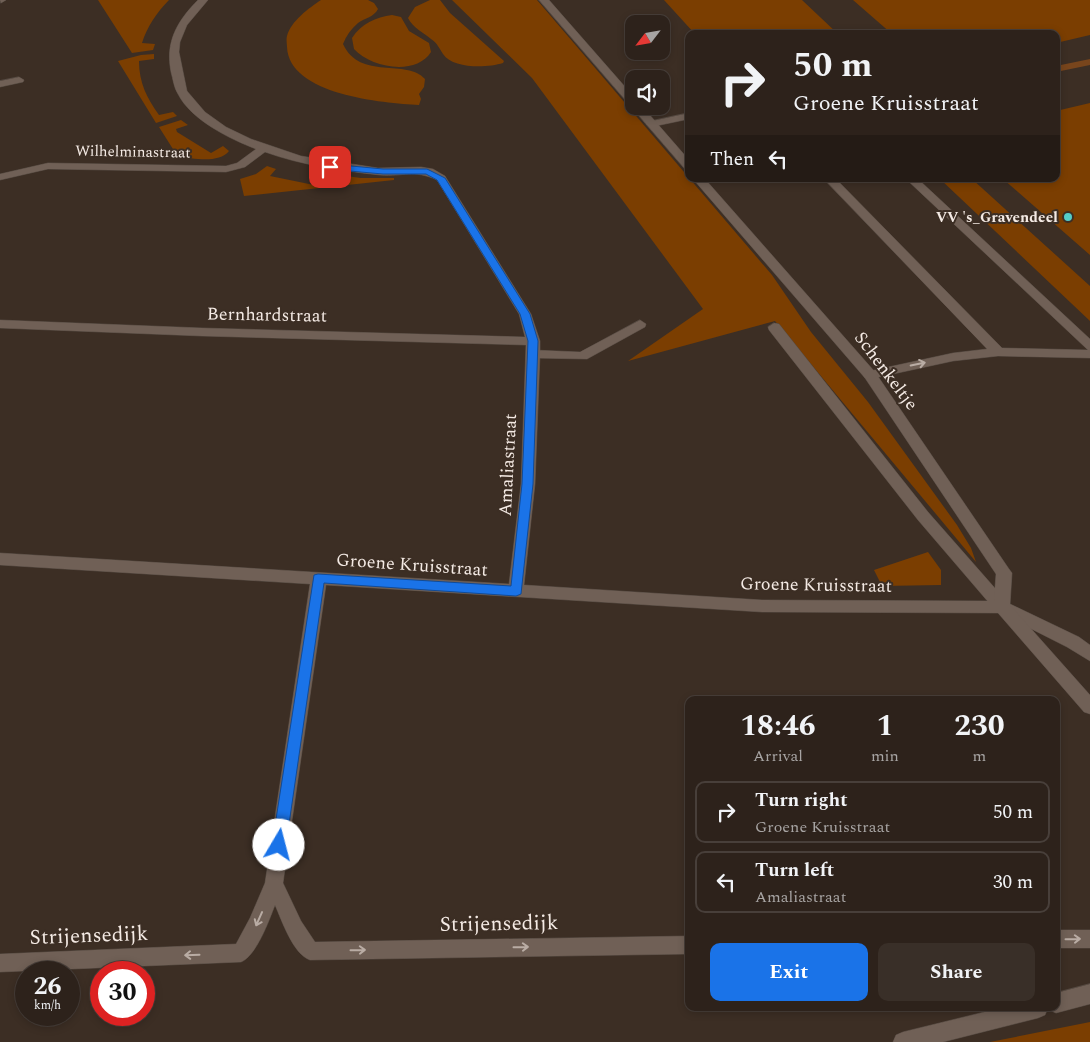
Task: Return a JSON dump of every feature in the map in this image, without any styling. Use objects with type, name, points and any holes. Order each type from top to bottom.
[{"type":"street","name":"Amaliastraat","points":[[203,0],[191,11],[180,28],[173,46],[175,68],[182,95],[210,121],[262,149],[330,167],[383,172],[427,171],[440,178],[525,314],[533,347],[528,484],[516,591]]},
{"type":"street","points":[[544,0],[625,93]]},
{"type":"street","points":[[0,84],[19,80]]},
{"type":"street","points":[[643,115],[685,163]]},
{"type":"street","points":[[651,124],[685,117]]},
{"type":"street","name":"Wilhelminastraat","points":[[0,178],[48,166],[226,169],[241,164],[262,149]]},
{"type":"street","name":"Schenkeltje","points":[[702,182],[870,375],[1004,573],[1002,608]]},
{"type":"street","points":[[833,182],[998,352]]},
{"type":"street","points":[[915,182],[1090,346]]},
{"type":"street","name":"Bernhardstraat","points":[[0,324],[533,347],[582,356],[640,324]]},
{"type":"street","points":[[774,327],[923,516],[1090,708]]},
{"type":"street","points":[[870,375],[953,357],[998,352],[1090,354]]},
{"type":"street","name":"Groene Kruisstraat","points":[[0,559],[762,606],[1002,608]]},
{"type":"street","points":[[274,884],[318,579]]},
{"type":"street","points":[[1002,608],[1073,642],[1090,654]]},
{"type":"street","name":"Strijensedijk","points":[[274,884],[294,928],[310,950],[685,945]]},
{"type":"street","name":"Strijensedijk","points":[[0,964],[241,953],[258,923],[274,884]]},
{"type":"street","points":[[1060,940],[1090,939]]},
{"type":"street","points":[[1060,1002],[1090,994]]},
{"type":"street","points":[[903,1042],[1026,1011]]},
{"type":"shaded area","points":[[98,0],[169,0],[153,20],[142,43],[155,44],[153,50],[132,53]]},
{"type":"shaded area","points":[[321,0],[368,0],[374,3],[378,9],[376,12],[355,25],[343,44],[351,55],[360,62],[372,66],[407,70],[417,73],[425,79],[424,87],[419,94],[421,99],[419,105],[383,102],[340,93],[320,86],[303,76],[292,63],[287,47],[287,37],[289,30],[296,20]]},
{"type":"shaded area","points":[[430,0],[440,0],[450,13],[504,61],[503,63],[488,66],[471,66],[462,65],[448,59],[438,46],[415,27],[408,18],[415,7]]},
{"type":"shaded area","points":[[452,0],[537,0],[625,103],[625,115],[635,115],[685,173],[685,182],[693,182],[772,275],[811,332],[868,402],[957,525],[971,548],[976,562],[775,321],[628,361],[703,309],[532,78]]},
{"type":"shaded area","points":[[664,0],[802,0],[834,30],[691,30]]},
{"type":"shaded area","points":[[853,0],[1090,0],[1090,35],[1060,42],[1060,30],[887,30]]},
{"type":"shaded area","points":[[392,15],[401,17],[409,31],[429,43],[431,52],[424,60],[405,67],[393,67],[371,61],[354,49],[352,38],[364,25],[380,17]]},
{"type":"shaded area","points":[[154,54],[154,59],[139,61],[140,76],[144,90],[159,115],[173,112],[177,116],[156,123],[118,61]]},
{"type":"shaded area","name":"VV 's_Gravendeel","points":[[1090,103],[1090,255],[1006,182],[1060,182],[1060,110]]},
{"type":"shaded area","points":[[181,120],[188,125],[176,129],[177,132],[211,153],[223,146],[229,151],[219,158],[212,159],[178,157],[159,127]]},
{"type":"shaded area","points":[[267,166],[276,169],[270,176],[314,185],[324,173],[361,178],[394,178],[394,180],[244,196],[240,179],[256,174]]},
{"type":"shaded area","points":[[943,182],[975,182],[1090,286],[1090,321]]},
{"type":"shaded area","points":[[928,552],[941,570],[941,585],[882,586],[874,570]]},
{"type":"shaded area","points":[[1090,1022],[1090,1042],[990,1042]]},
{"type":"waterway","points":[[1060,68],[1090,62]]},
{"type":"place","name":"VV 's_Gravendeel","points":[[1068,217]]},
{"type":"route","points":[[279,845],[318,579],[516,591],[528,484],[533,341],[525,314],[451,195],[440,178],[427,171],[383,172],[330,167]]}]
